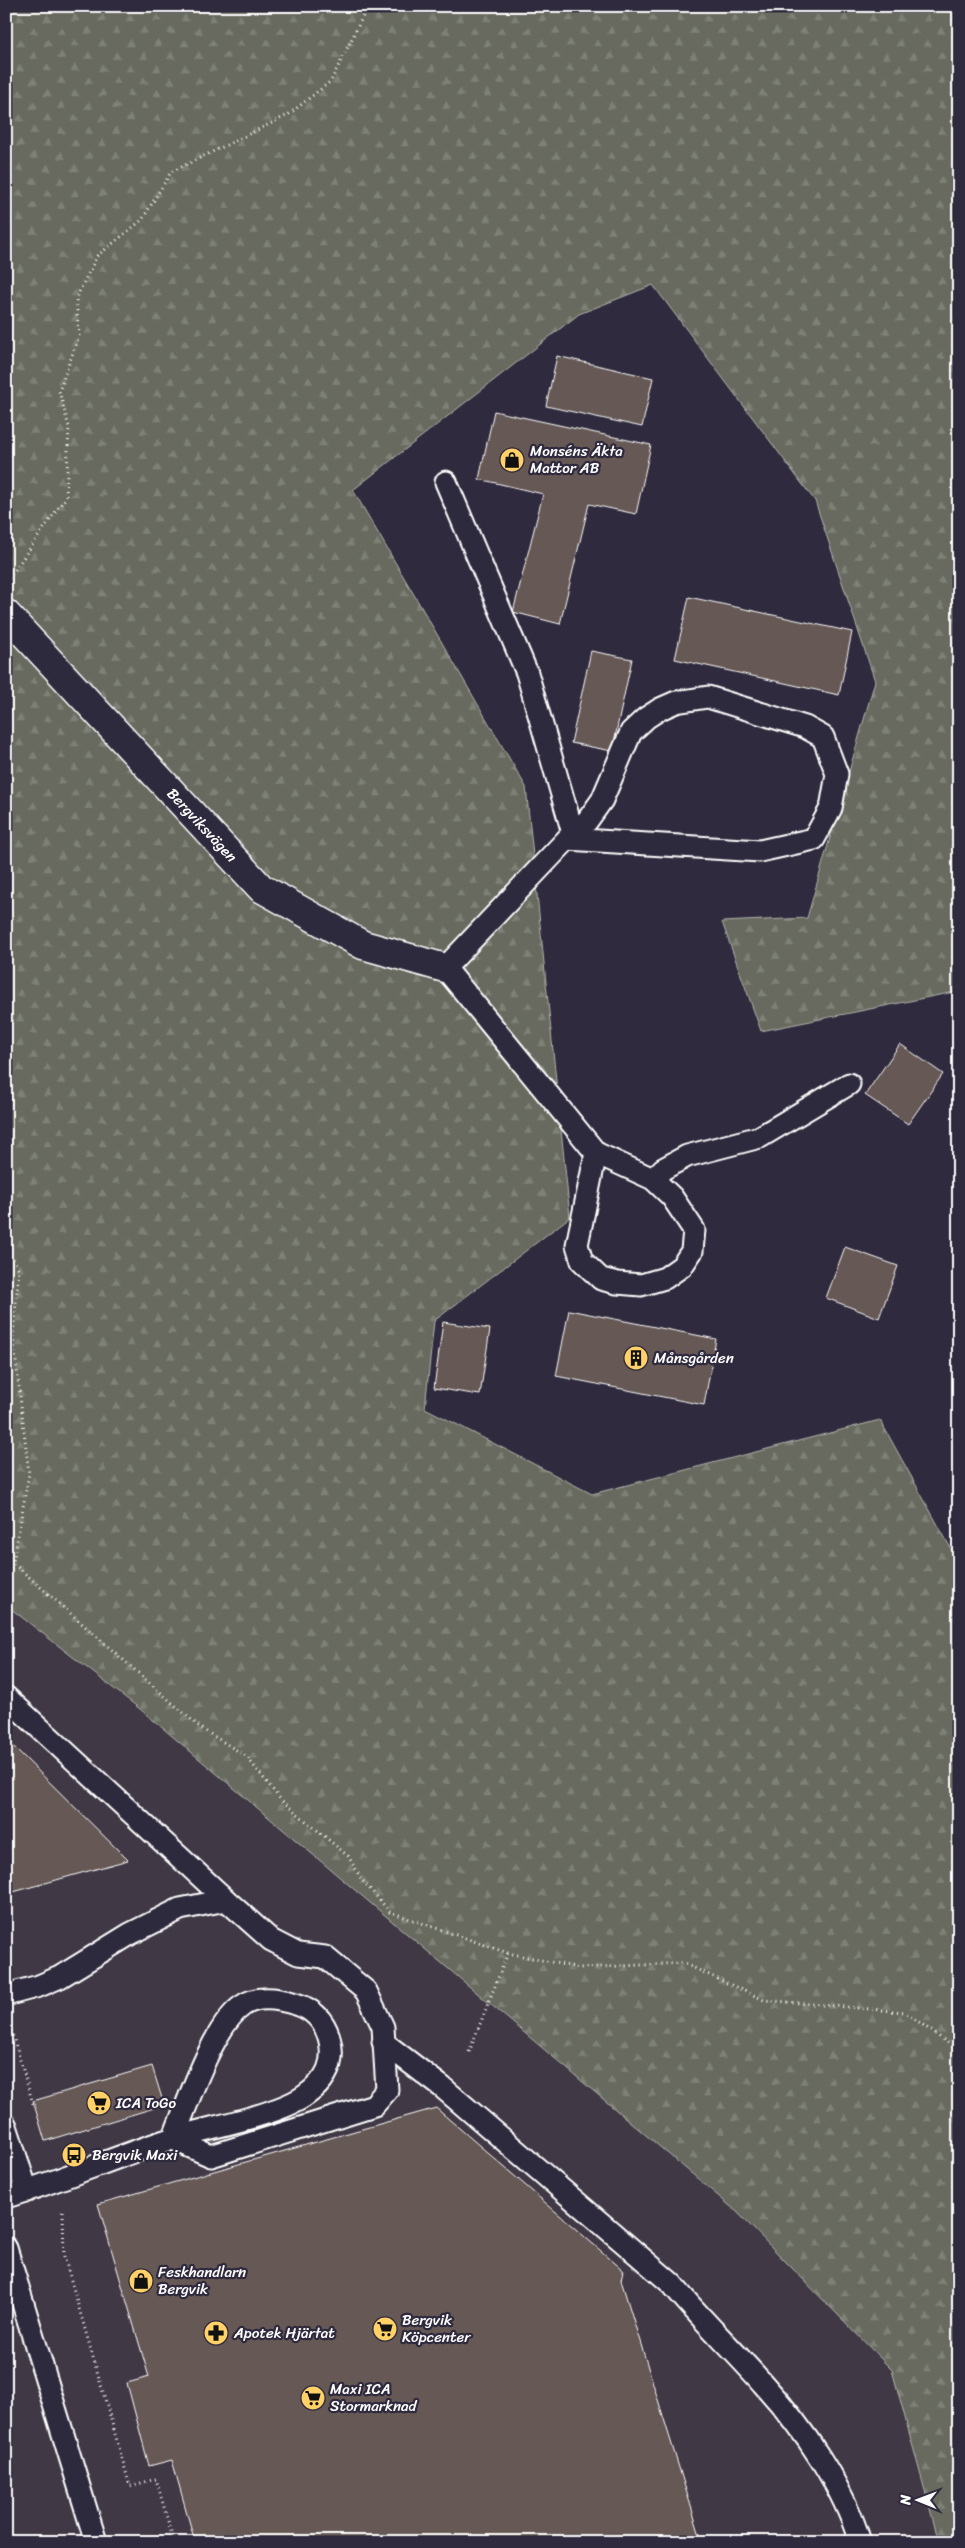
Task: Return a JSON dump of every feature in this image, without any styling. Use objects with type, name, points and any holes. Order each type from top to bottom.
[{"type":"street","name":"Bergviksvägen","points":[[6,614],[261,888],[363,945],[445,968]]},
{"type":"lane","points":[[446,482],[527,673],[570,836]]},
{"type":"lane","points":[[570,836],[760,851],[794,845],[814,839],[830,808],[837,774],[823,737],[805,727],[708,697],[676,702],[646,718],[631,732],[602,800],[587,821],[570,836],[445,968],[596,1153],[653,1179],[672,1197],[694,1230],[692,1251],[682,1266],[665,1278],[641,1285],[617,1283],[601,1279],[582,1261],[577,1244],[596,1153]]},
{"type":"lane","points":[[653,1179],[663,1169],[687,1156],[760,1137],[849,1084]]},
{"type":"lane","points":[[6,1697],[271,1940],[298,1954],[325,1957],[366,1991],[383,2027],[387,2090],[374,2105],[211,2156],[173,2139]]},
{"type":"lane","points":[[6,1995],[39,1986],[60,1976],[130,1934],[180,1909],[226,1900]]},
{"type":"lane","points":[[6,2197],[173,2139],[275,2109],[304,2096],[315,2088],[332,2063],[332,2051],[327,2032],[317,2014],[298,2004],[279,1999],[260,1999],[243,2004],[229,2017],[218,2037],[173,2139]]},
{"type":"lane","points":[[383,2042],[442,2087],[672,2284],[695,2312],[766,2386],[830,2472],[860,2542]]},
{"type":"lane","points":[[6,2126],[27,2191]]},
{"type":"lane","points":[[6,2248],[96,2542]]},
{"type":"path","points":[[6,583],[66,497],[69,427],[59,391],[79,336],[76,298],[97,256],[142,220],[171,172],[288,115],[331,81],[368,6]]},
{"type":"path","points":[[6,1245],[19,1270],[13,1335],[29,1474],[13,1563],[202,1729],[246,1756],[281,1800],[348,1856],[362,1880],[390,1912],[508,1953],[579,1968],[683,1963],[764,2000],[905,2012],[959,2051]]},
{"type":"path","points":[[469,2052],[508,1953]]},
{"type":"path","points":[[9,2023],[36,2116]]},
{"type":"path","points":[[56,2180],[63,2202],[64,2256],[130,2486],[156,2479],[174,2542]]},
{"type":"shaded area","points":[[6,1605],[140,1709],[736,2211],[892,2370],[939,2542],[6,2542]]},
{"type":"green space","points":[[6,6],[959,6],[959,991],[761,1031],[722,922],[807,918],[875,681],[815,501],[653,285],[579,314],[353,490],[526,787],[570,1217],[434,1321],[425,1408],[592,1494],[880,1420],[959,1563],[959,2542],[939,2542],[892,2370],[736,2211],[140,1709],[6,1605]]},
{"type":"building","points":[[557,356],[653,378],[642,427],[546,406]]},
{"type":"building","points":[[494,411],[651,445],[636,514],[589,504],[560,624],[513,612],[543,494],[479,479]]},
{"type":"building","points":[[689,597],[852,632],[839,695],[675,659]]},
{"type":"building","points":[[591,651],[632,659],[612,751],[571,743]]},
{"type":"building","points":[[900,1044],[943,1074],[908,1124],[865,1095]]},
{"type":"building","points":[[845,1247],[898,1266],[879,1318],[826,1298]]},
{"type":"building","name":"Månsgården","points":[[569,1310],[716,1339],[704,1405],[556,1376]]},
{"type":"building","points":[[443,1322],[490,1329],[480,1395],[434,1388]]},
{"type":"building","points":[[6,1739],[128,1860],[6,1894]]},
{"type":"building","name":"ICA ToGo","points":[[152,2066],[164,2105],[45,2141],[33,2101]]},
{"type":"building","name":"Bergvik Köpcenter","points":[[436,2108],[623,2270],[621,2280],[702,2542],[195,2542],[172,2460],[149,2466],[127,2383],[149,2377],[98,2204]]},
{"type":"place","name":"Monséns Äkta Mattor AB","points":[[512,460]]},
{"type":"place","name":"Månsgården","points":[[636,1358]]},
{"type":"place","name":"ICA ToGo","points":[[99,2103]]},
{"type":"place","name":"Bergvik Maxi","points":[[74,2155]]},
{"type":"place","name":"Feskhandlarn Bergvik","points":[[141,2281]]},
{"type":"place","name":"Bergvik Köpcenter","points":[[385,2329]]},
{"type":"place","name":"Apotek Hjärtat","points":[[216,2333]]},
{"type":"place","name":"Maxi ICA Stormarknad","points":[[313,2398]]}]
